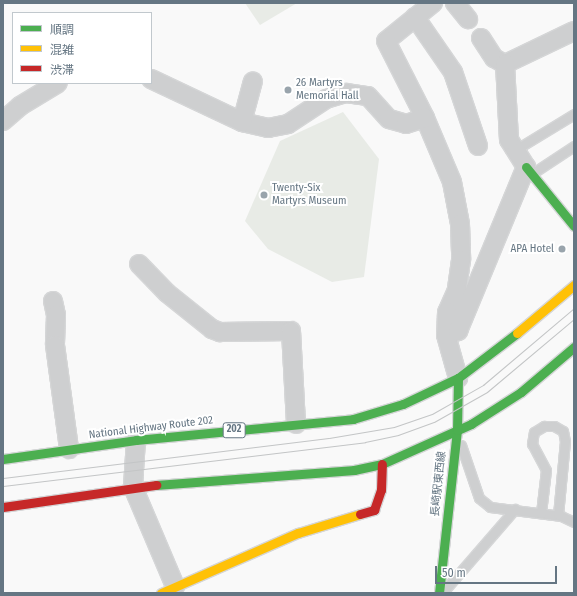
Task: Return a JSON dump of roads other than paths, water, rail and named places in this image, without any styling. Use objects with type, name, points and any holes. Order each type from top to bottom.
[{"type":"main road","points":[[529,170],[574,226]]},
{"type":"main road","name":"National Highway Route 202","points":[[3,459],[136,440],[353,419],[402,404],[458,378],[488,357],[574,285]]},
{"type":"main road","points":[[3,507],[133,487],[354,470],[382,464],[457,430],[521,392],[574,347]]},
{"type":"main road","name":"長崎駅東西線","points":[[439,593],[457,430],[458,378]]},
{"type":"main road","points":[[168,590],[298,533],[374,510],[381,490],[382,464]]},
{"type":"street","points":[[433,3],[386,41],[425,118],[452,182],[460,224],[461,260],[457,290],[447,312],[446,335],[458,378]]},
{"type":"street","points":[[455,3],[468,19]]},
{"type":"street","points":[[415,17],[453,72],[478,146]]},
{"type":"street","points":[[505,64],[574,31]]},
{"type":"street","points":[[481,38],[494,58],[505,64]]},
{"type":"street","points":[[446,335],[458,331],[529,170],[510,140],[505,64]]},
{"type":"street","points":[[152,79],[242,122],[268,128],[288,124],[326,99],[346,92],[368,96],[389,119],[406,124],[425,118]]},
{"type":"street","points":[[242,122],[253,81]]},
{"type":"street","points":[[3,121],[20,106],[56,84]]},
{"type":"street","points":[[138,264],[167,294],[212,329],[220,332],[291,331],[296,424]]},
{"type":"street","points":[[53,301],[56,315],[55,345],[69,449]]},
{"type":"street","points":[[136,440],[133,487],[168,590]]},
{"type":"lane","points":[[515,150],[574,114]]},
{"type":"lane","points":[[529,170],[574,146]]},
{"type":"lane","points":[[541,513],[546,470],[532,444],[534,432],[544,426],[554,426],[563,431],[565,441],[558,515]]},
{"type":"lane","points":[[457,430],[479,498],[490,507],[558,515],[574,522]]},
{"type":"lane","points":[[442,593],[515,509]]},
{"type":"tram line","points":[[3,478],[329,438],[394,427],[432,414],[483,385],[574,308]]},
{"type":"tram line","points":[[3,486],[365,442],[398,435],[434,422],[487,392],[574,319]]},
{"type":"place","name":"26 Martyrs Memorial Hall","points":[[288,90]]},
{"type":"place","name":"Twenty-Six Martyrs Museum","points":[[264,195]]},
{"type":"place","name":"APA Hotel","points":[[562,249]]}]
